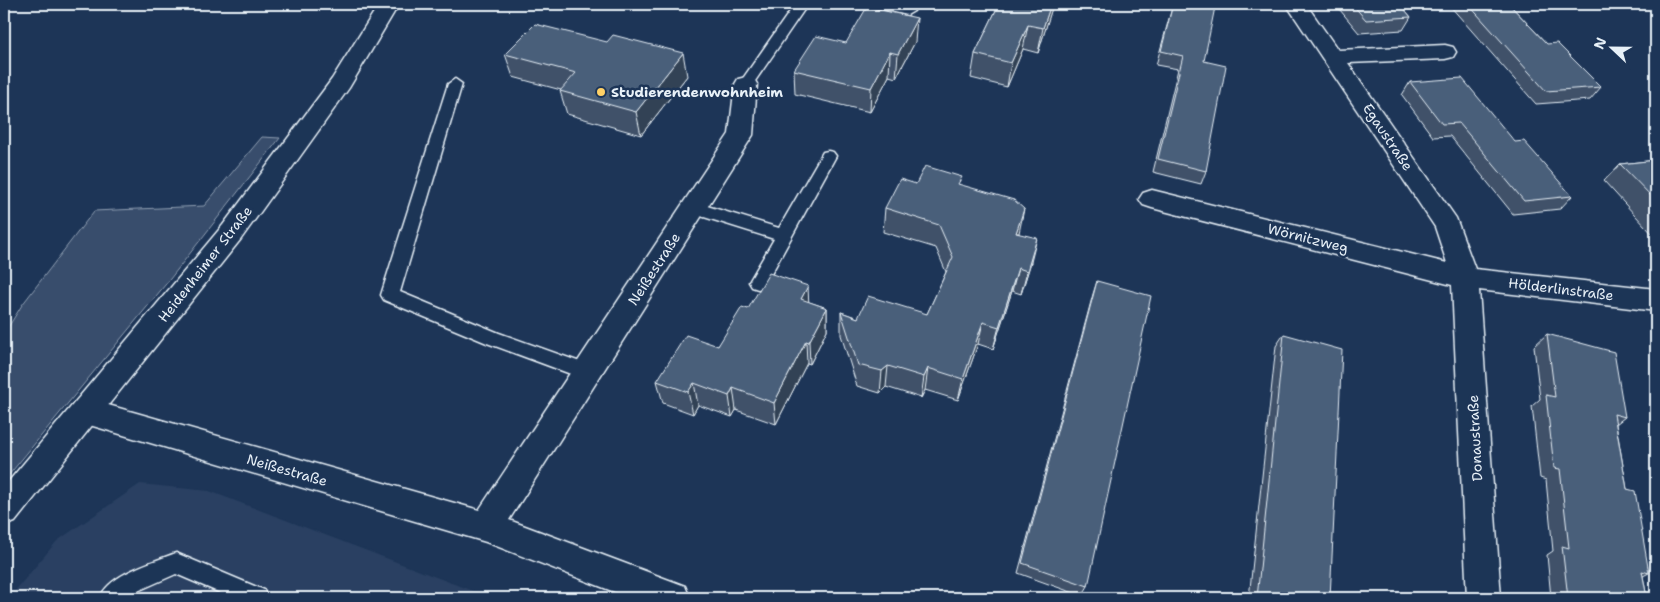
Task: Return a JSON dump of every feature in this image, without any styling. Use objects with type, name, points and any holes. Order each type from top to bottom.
[{"type":"street","name":"Heidenheimer Straße","points":[[4,511],[87,412],[238,224],[341,83],[389,4]]},
{"type":"street","name":"Egaustraße","points":[[1296,4],[1447,225],[1465,278]]},
{"type":"street","points":[[1333,57],[1445,52]]},
{"type":"street","name":"Neißestraße","points":[[486,527],[741,135],[746,84]]},
{"type":"street","name":"Wörnitzweg","points":[[1152,199],[1465,278]]},
{"type":"street","name":"Hölderlinstraße","points":[[1465,278],[1656,300]]},
{"type":"street","name":"Donaustraße","points":[[1465,278],[1484,598]]},
{"type":"street","name":"Neißestraße","points":[[87,412],[486,527],[669,598]]},
{"type":"lane","name":"Neißestraße","points":[[746,84],[801,4]]},
{"type":"lane","points":[[879,4],[908,10]]},
{"type":"lane","points":[[455,84],[390,295],[493,338],[588,372]]},
{"type":"lane","points":[[758,282],[828,156]]},
{"type":"lane","points":[[694,208],[784,236]]},
{"type":"lane","points":[[111,598],[123,586],[176,563],[256,598]]},
{"type":"shaded area","points":[[262,137],[280,138],[170,279],[4,481],[4,334],[22,305],[94,211],[204,206]]},
{"type":"shaded area","points":[[140,484],[209,491],[491,598],[9,598],[57,541]]},
{"type":"building","points":[[999,4],[1051,4],[1043,28],[1028,25],[1011,63],[975,54]]},
{"type":"building","points":[[1173,4],[1198,4],[1215,7],[1204,61],[1226,66],[1206,171],[1158,159],[1183,56],[1161,51]]},
{"type":"building","points":[[1352,4],[1400,4],[1411,17],[1366,20]]},
{"type":"building","points":[[1468,4],[1509,4],[1547,44],[1557,43],[1601,87],[1546,91]]},
{"type":"building","points":[[867,7],[917,18],[898,54],[890,52],[871,88],[794,70],[816,36],[846,43]]},
{"type":"building","points":[[535,24],[607,42],[613,35],[683,53],[636,112],[560,91],[576,73],[505,54]]},
{"type":"building","points":[[1462,78],[1515,142],[1524,141],[1572,196],[1524,201],[1459,123],[1442,124],[1410,82]]},
{"type":"building","points":[[1656,160],[1656,201],[1620,164]]},
{"type":"building","points":[[925,166],[962,177],[958,184],[1014,200],[1024,209],[1016,233],[1037,238],[1027,271],[1018,268],[999,327],[983,322],[963,379],[928,368],[924,377],[888,366],[882,371],[858,365],[841,312],[858,318],[868,296],[927,314],[953,257],[939,225],[885,208],[900,179],[916,184]]},
{"type":"building","points":[[769,273],[808,286],[801,299],[827,308],[809,342],[806,341],[774,403],[733,388],[729,396],[694,383],[688,392],[657,381],[686,335],[718,346],[742,307],[748,309]]},
{"type":"building","points":[[1097,281],[1151,296],[1088,586],[1022,563]]},
{"type":"building","points":[[1284,334],[1342,350],[1330,598],[1257,598]]},
{"type":"building","points":[[1547,334],[1614,352],[1625,417],[1614,414],[1627,489],[1635,491],[1649,573],[1642,571],[1647,598],[1568,598],[1562,546],[1569,548],[1560,469],[1554,468],[1546,395],[1555,397]]},
{"type":"place","name":"Studierendenwohnheim","points":[[601,92]]}]
